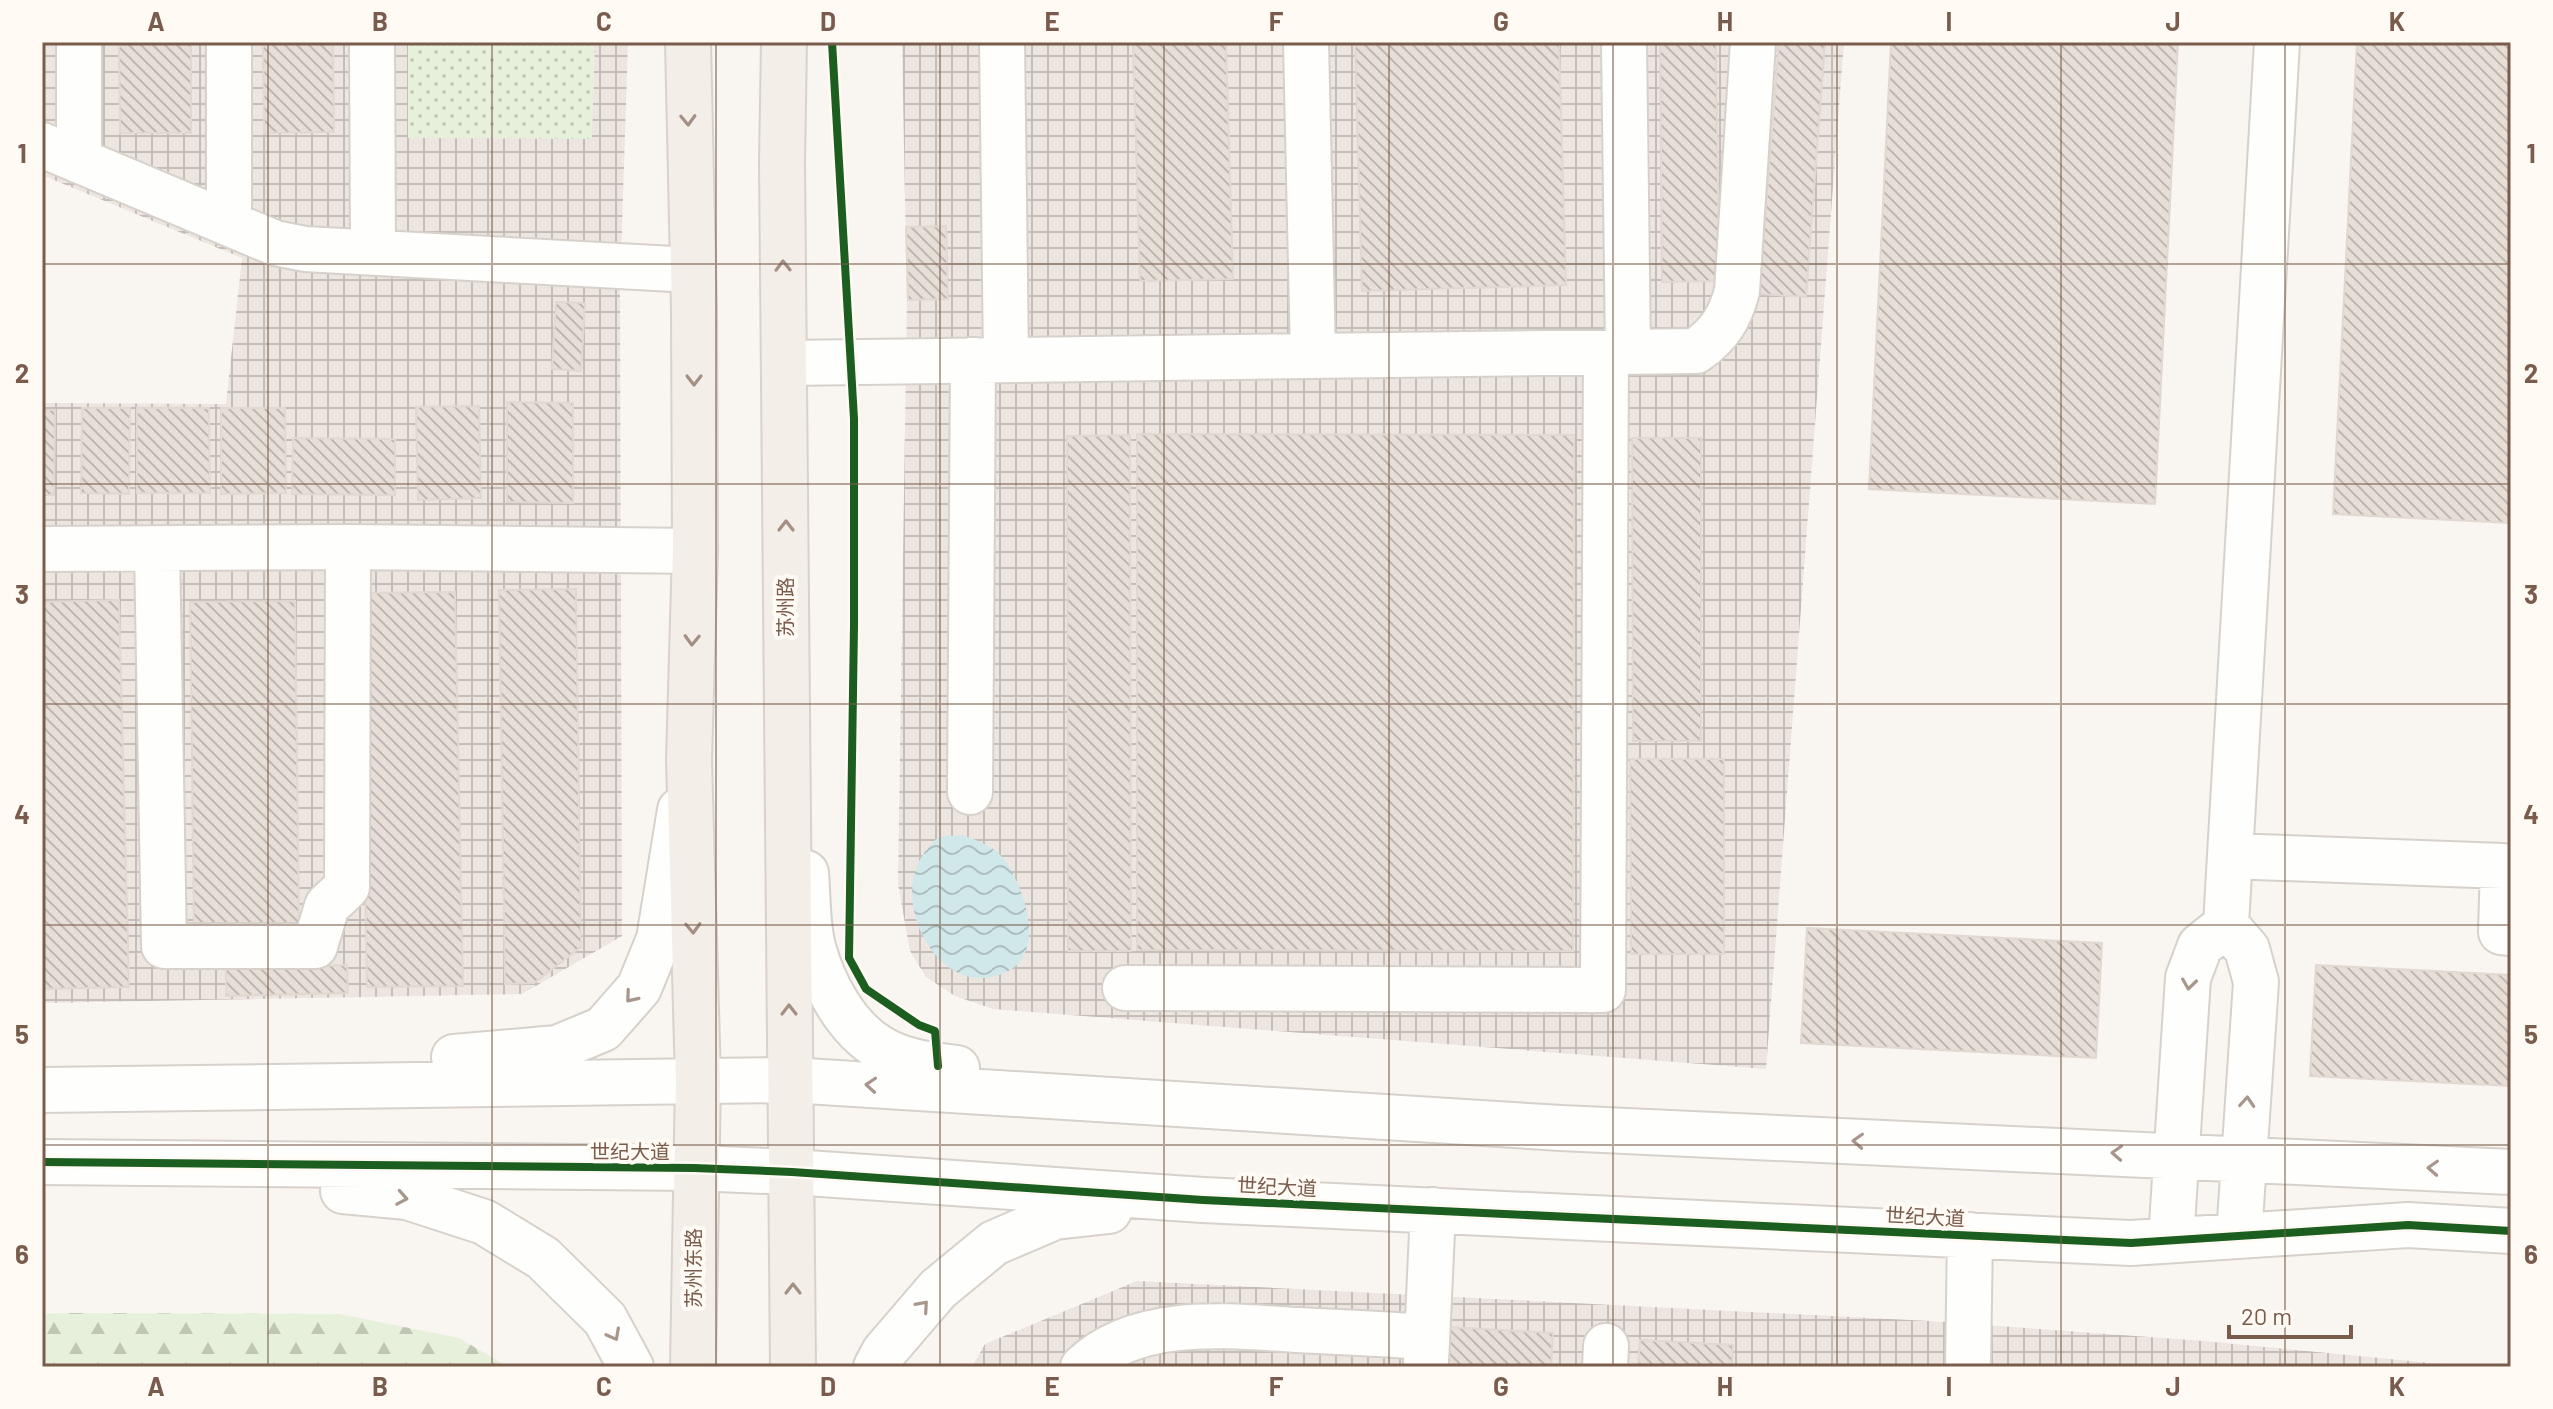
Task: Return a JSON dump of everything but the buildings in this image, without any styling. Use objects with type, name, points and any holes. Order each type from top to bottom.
[{"type":"main road","points":[[688,42],[695,551],[689,760],[698,1080],[694,1168]]},
{"type":"main road","name":"苏州路","points":[[784,42],[792,1172]]},
{"type":"main road","name":"苏州东路","points":[[693,1367],[694,1168]]},
{"type":"main road","points":[[792,1172],[793,1367]]},
{"type":"street","points":[[79,42],[60,153],[275,243],[305,249],[692,270]]},
{"type":"street","points":[[229,42],[229,224]]},
{"type":"street","points":[[372,42],[373,253]]},
{"type":"street","points":[[970,792],[1002,42]]},
{"type":"street","points":[[1306,42],[1313,356]]},
{"type":"street","points":[[1125,988],[1603,990],[1624,42]]},
{"type":"street","points":[[785,363],[1696,351],[1714,339],[1731,315],[1737,291],[1753,42]]},
{"type":"street","points":[[2239,1236],[2256,982],[2247,949],[2226,925],[2277,42]]},
{"type":"street","points":[[42,549],[348,547],[695,551]]},
{"type":"street","points":[[157,548],[164,946],[315,946],[327,906],[347,887],[348,547]]},
{"type":"street","points":[[787,658],[812,945],[845,1017],[879,1048],[922,1064],[1561,1128]]},
{"type":"street","points":[[60,1090],[557,1048],[603,1029],[639,988],[659,939],[689,760]]},
{"type":"street","points":[[2230,856],[2503,866],[2501,932],[2511,933]]},
{"type":"street","points":[[2171,1240],[2188,978],[2200,946],[2226,925]]},
{"type":"street","points":[[60,1090],[790,1080],[1561,1128],[2511,1172]]},
{"type":"street","points":[[58,1163],[407,1197],[484,1222],[543,1258],[605,1319],[631,1367]]},
{"type":"street","name":"世纪大道","points":[[58,1163],[694,1168],[1203,1200],[2131,1243],[2408,1225],[2511,1231]]},
{"type":"street","points":[[876,1367],[884,1352],[938,1289],[994,1243],[1055,1217],[1203,1200]]},
{"type":"street","points":[[1083,1367],[1093,1357],[1124,1342],[1169,1328],[1207,1325],[1426,1352],[1433,1210]]},
{"type":"street","points":[[2408,1225],[2511,1240]]},
{"type":"street","points":[[1968,1367],[1970,1235]]},
{"type":"shaded area","points":[[42,42],[628,42],[620,289],[622,936],[522,994],[42,1003],[42,403],[226,404],[242,258],[42,175]]},
{"type":"shaded area","points":[[902,42],[1844,42],[1766,1069],[993,1009],[955,996],[926,977],[910,951],[898,884],[907,301]]},
{"type":"shaded area","points":[[1137,1281],[1930,1321],[2204,1341],[2472,1367],[972,1367],[985,1344]]},
{"type":"green space","points":[[408,42],[595,42],[592,139],[408,138]]},
{"type":"green space","points":[[42,1314],[339,1314],[459,1338],[508,1367],[42,1367]]},
{"type":"water","points":[[962,835],[1000,854],[1018,884],[1028,916],[1027,947],[1021,960],[1010,970],[985,978],[962,974],[942,961],[926,942],[916,918],[912,892],[916,868],[937,839]]},
{"type":"cycle path","points":[[832,42],[854,419],[849,958],[866,989],[919,1025],[935,1031],[938,1066]]},
{"type":"cycle path","points":[[42,1162],[694,1168],[1203,1200],[2131,1243],[2408,1225],[2511,1231]]}]
